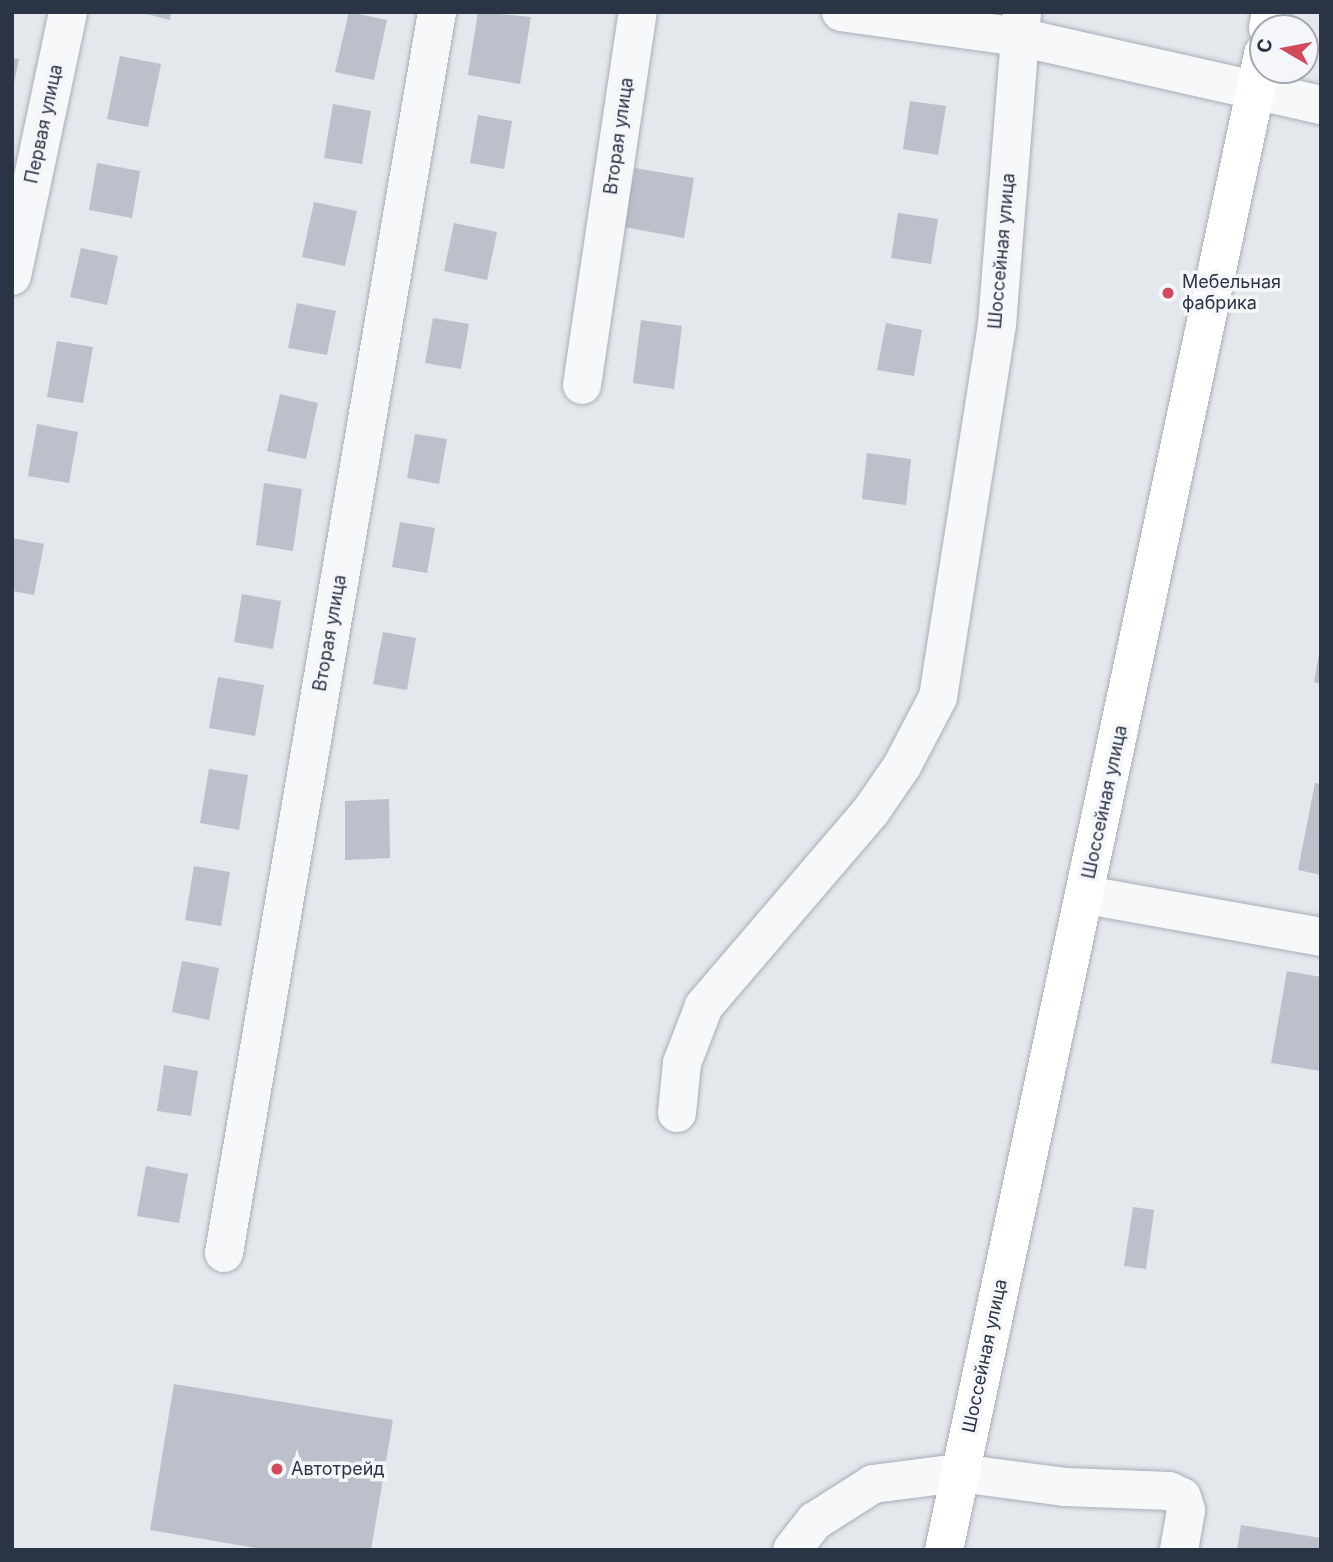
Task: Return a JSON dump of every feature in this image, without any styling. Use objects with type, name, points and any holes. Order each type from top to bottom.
[{"type":"main road","name":"Шоссейная улица","points":[[944,1550],[1257,84]]},
{"type":"street","name":"Первая улица","points":[[12,276],[68,12]]},
{"type":"street","name":"Вторая улица","points":[[224,1253],[437,12]]},
{"type":"street","name":"Вторая улица","points":[[582,385],[638,12]]},
{"type":"street","points":[[841,12],[1020,25],[1249,69]]},
{"type":"street","name":"Шоссейная улица","points":[[677,1113],[682,1063],[704,1006],[871,811],[902,766],[938,697],[997,324],[1020,25]]},
{"type":"street","points":[[1283,84],[1321,105]]},
{"type":"street","points":[[1086,895],[1321,937]]},
{"type":"street","points":[[792,1550],[815,1521],[873,1484],[959,1473],[1066,1487],[1168,1491],[1182,1497],[1186,1510],[1179,1550]]},
{"type":"building","points":[[139,12],[171,12],[170,20]]},
{"type":"building","points":[[349,12],[387,20],[374,80],[335,72]]},
{"type":"building","points":[[478,12],[531,17],[520,84],[468,75]]},
{"type":"building","points":[[120,56],[161,64],[148,127],[107,119]]},
{"type":"building","points":[[12,58],[19,59],[13,88],[12,88]]},
{"type":"building","points":[[910,101],[946,106],[938,155],[903,149]]},
{"type":"building","points":[[333,104],[371,111],[362,164],[324,158]]},
{"type":"building","points":[[478,115],[512,121],[504,169],[470,163]]},
{"type":"building","points":[[97,163],[140,171],[132,218],[89,210]]},
{"type":"building","points":[[635,168],[694,178],[684,238],[624,227]]},
{"type":"building","points":[[314,202],[357,211],[345,266],[302,257]]},
{"type":"building","points":[[898,213],[938,219],[931,264],[891,258]]},
{"type":"building","points":[[454,223],[497,232],[487,280],[444,271]]},
{"type":"building","points":[[81,248],[118,256],[107,305],[70,297]]},
{"type":"building","points":[[297,303],[336,311],[327,355],[288,348]]},
{"type":"building","points":[[433,318],[469,324],[461,369],[425,363]]},
{"type":"building","points":[[641,320],[682,326],[674,389],[633,383]]},
{"type":"building","points":[[886,323],[922,330],[914,376],[877,370]]},
{"type":"building","points":[[57,341],[93,347],[83,403],[47,397]]},
{"type":"building","points":[[280,394],[318,403],[306,459],[267,451]]},
{"type":"building","points":[[37,424],[78,432],[69,483],[28,476]]},
{"type":"building","points":[[415,434],[447,439],[439,484],[407,478]]},
{"type":"building","points":[[867,453],[911,459],[906,505],[862,499]]},
{"type":"building","points":[[264,483],[302,489],[293,551],[256,545]]},
{"type":"building","points":[[400,522],[435,528],[427,573],[392,567]]},
{"type":"building","points":[[12,538],[44,544],[34,595],[12,591]]},
{"type":"building","points":[[242,594],[281,601],[273,649],[234,642]]},
{"type":"building","points":[[383,632],[416,638],[407,690],[373,684]]},
{"type":"building","points":[[1321,654],[1321,684],[1314,682]]},
{"type":"building","points":[[218,677],[264,685],[255,736],[209,728]]},
{"type":"building","points":[[209,769],[248,775],[239,830],[200,823]]},
{"type":"building","points":[[1315,783],[1321,784],[1321,875],[1298,870]]},
{"type":"building","points":[[389,799],[390,858],[345,860],[345,801]]},
{"type":"building","points":[[194,866],[230,872],[221,926],[185,920]]},
{"type":"building","points":[[182,961],[219,968],[209,1020],[172,1012]]},
{"type":"building","points":[[1287,971],[1321,977],[1321,1071],[1271,1063]]},
{"type":"building","points":[[164,1065],[198,1071],[191,1116],[157,1111]]},
{"type":"building","points":[[146,1166],[188,1174],[179,1223],[137,1216]]},
{"type":"building","points":[[1133,1207],[1154,1210],[1146,1269],[1124,1266]]},
{"type":"building","points":[[174,1384],[393,1420],[371,1550],[267,1550],[150,1530]]},
{"type":"building","points":[[1241,1525],[1321,1538],[1321,1550],[1237,1550]]},
{"type":"place","name":"Мебельная фабрика","points":[[1168,293]]},
{"type":"place","name":"Автотрейд","points":[[277,1469]]}]
